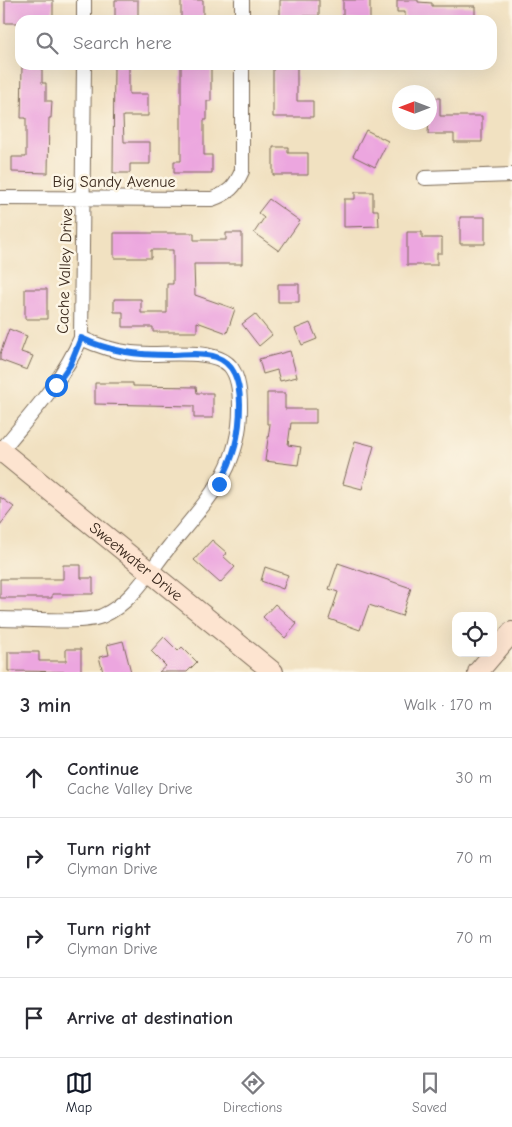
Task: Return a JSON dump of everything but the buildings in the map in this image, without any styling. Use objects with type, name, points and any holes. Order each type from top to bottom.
[{"type":"street","points":[[84,0],[84,15]]},
{"type":"street","points":[[242,0],[242,15]]},
{"type":"street","name":"Cache Valley Drive","points":[[0,451],[56,385],[70,365],[81,338],[84,70]]},
{"type":"street","name":"Big Sandy Avenue","points":[[0,198],[212,199],[226,194],[236,185],[242,171],[242,70]]},
{"type":"street","points":[[425,178],[512,175]]},
{"type":"street","points":[[0,619],[99,618],[127,599],[151,572],[219,484],[231,463],[240,424],[238,380],[230,366],[216,357],[133,354],[102,348],[81,338]]},
{"type":"street","name":"Sweetwater Drive","points":[[0,451],[273,672]]},
{"type":"street","points":[[478,672],[512,632]]},
{"type":"route","points":[[56,385],[70,365],[81,338],[102,348],[133,354],[216,357],[230,366],[238,380],[240,396],[238,442],[231,463],[219,484]]}]
